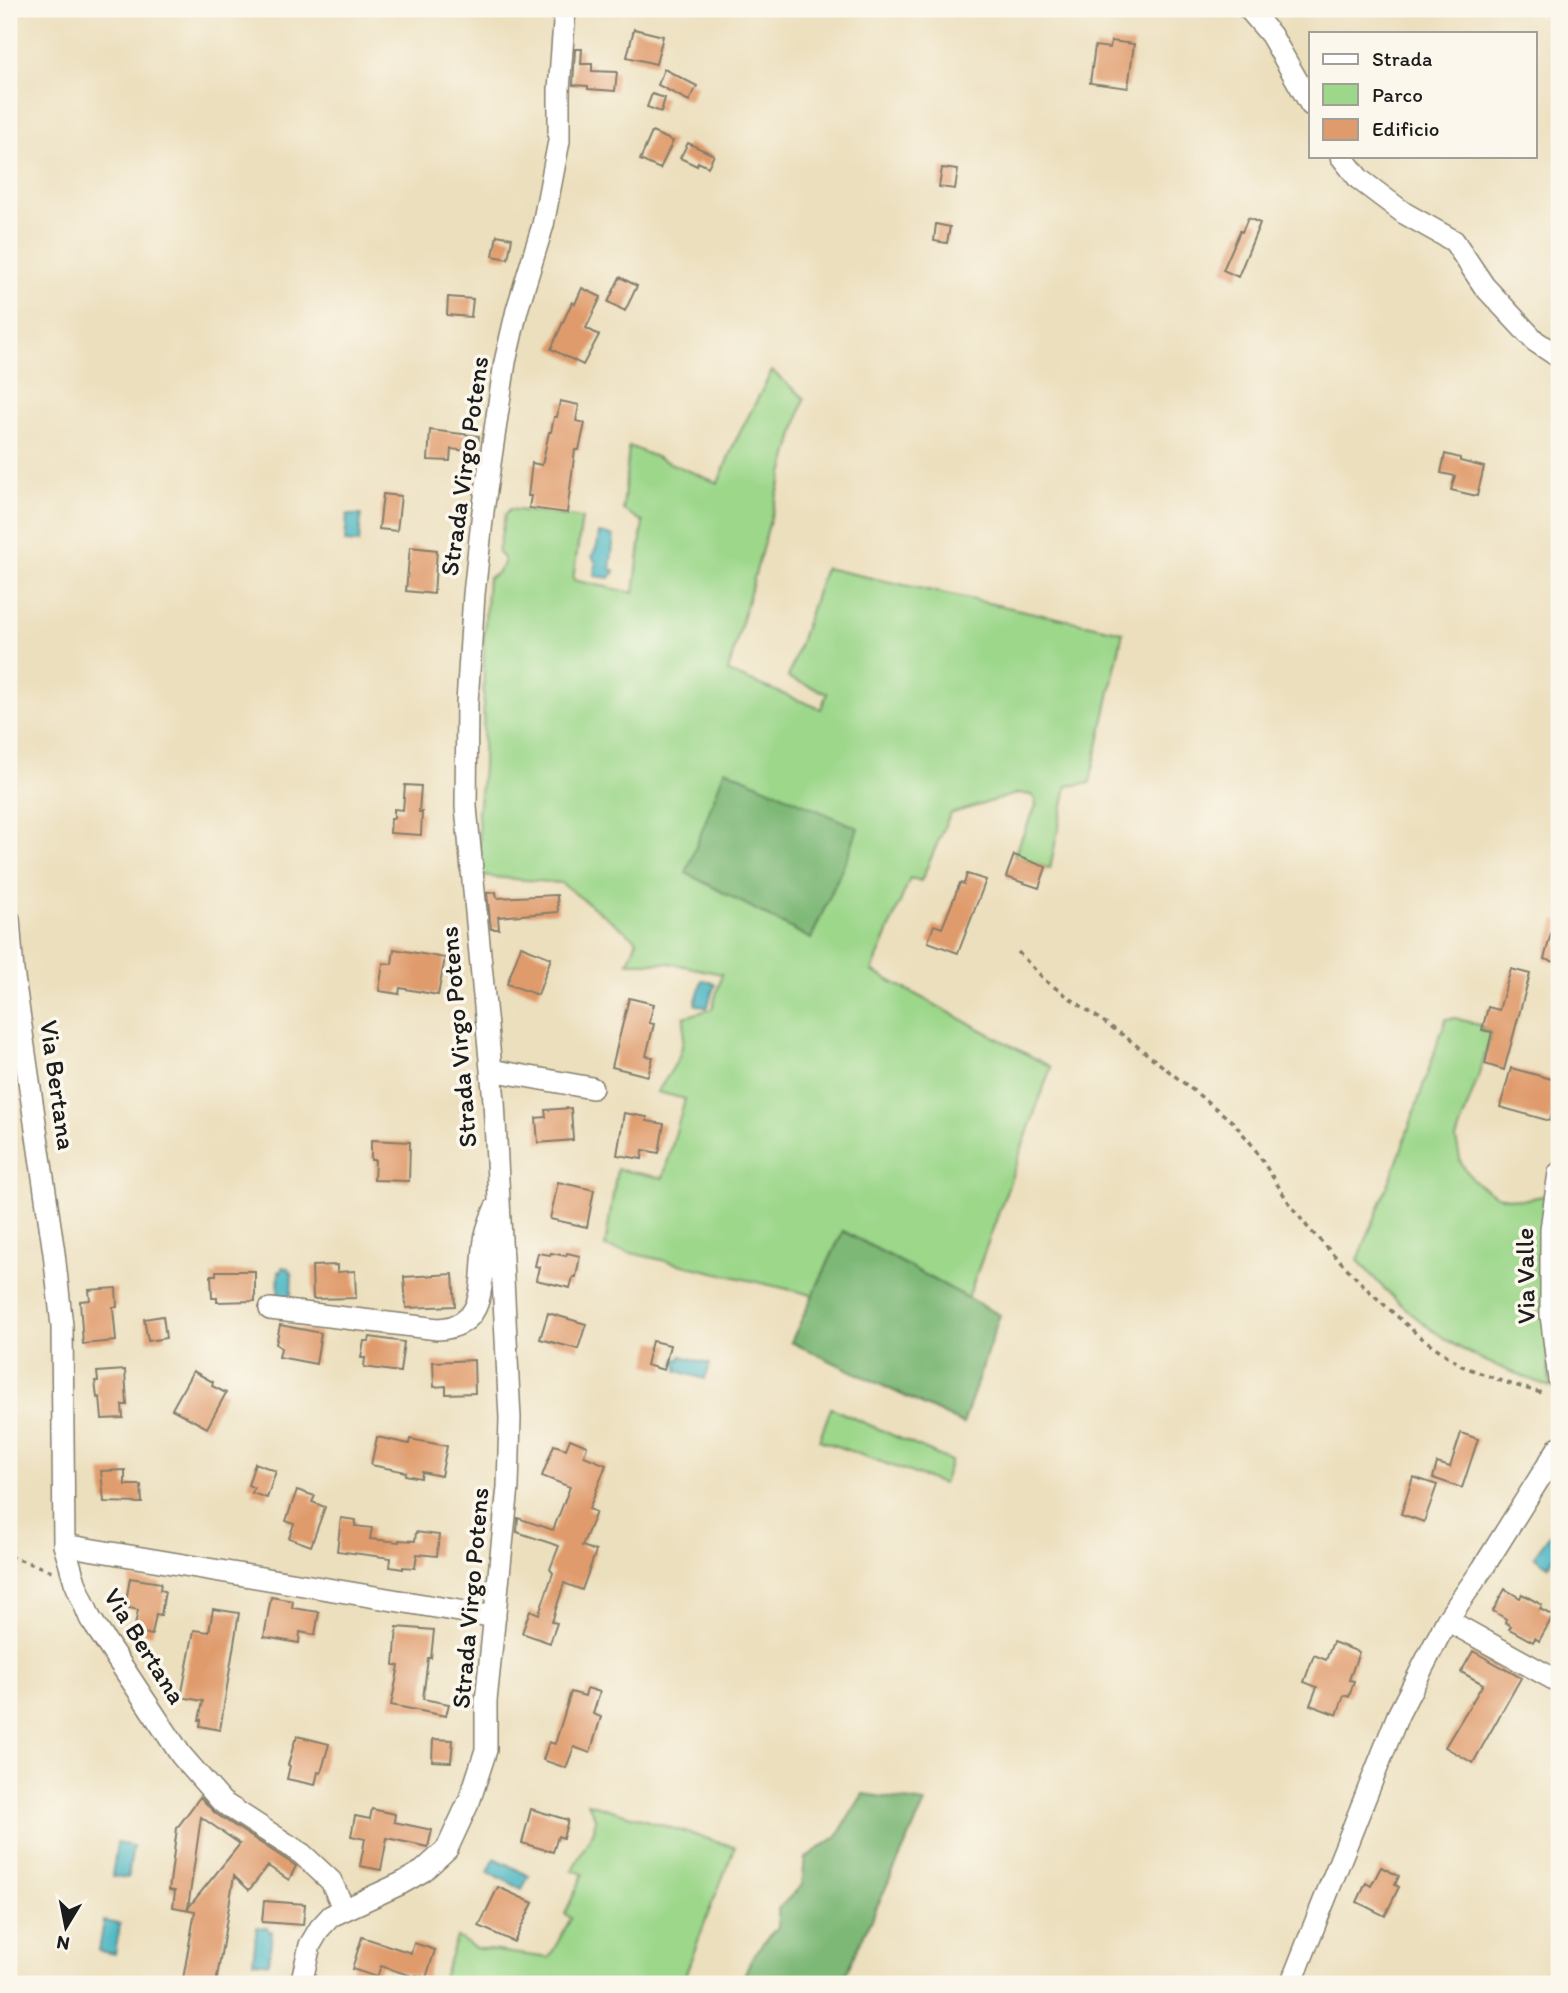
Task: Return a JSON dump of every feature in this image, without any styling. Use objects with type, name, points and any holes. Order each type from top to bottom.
[{"type":"street","name":"Strada Virgo Potens","points":[[301,1984],[310,1945],[331,1916],[402,1884],[423,1871],[447,1849],[470,1799],[486,1751],[486,1701],[510,1448],[491,1070],[466,807],[467,703],[482,511],[505,362],[517,310],[543,225],[559,141],[559,90],[565,9]]},
{"type":"street","points":[[1249,9],[1271,35],[1309,102]]},
{"type":"street","points":[[1343,158],[1359,179],[1404,213],[1454,241],[1484,286],[1535,341],[1559,357]]},
{"type":"street","name":"Via Bertana","points":[[9,919],[10,957],[54,1254],[62,1326],[64,1545],[75,1582],[90,1618],[181,1755],[222,1802],[302,1854],[331,1881],[344,1909]]},
{"type":"street","points":[[491,1070],[592,1088]]},
{"type":"street","name":"Via Valle","points":[[1554,1387],[1551,1229],[1559,1173]]},
{"type":"street","points":[[270,1309],[438,1329],[464,1323],[477,1304],[485,1237],[499,1199]]},
{"type":"street","points":[[1291,1984],[1398,1715],[1447,1620],[1559,1447]]},
{"type":"street","points":[[64,1545],[495,1617]]},
{"type":"street","points":[[1447,1620],[1559,1682]]},
{"type":"path","points":[[1018,952],[1047,982],[1133,1043],[1233,1122],[1253,1146],[1309,1229],[1376,1298],[1419,1336],[1462,1366],[1504,1382],[1554,1387]]},
{"type":"path","points":[[9,1556],[57,1572],[75,1582]]},
{"type":"green space","points":[[772,371],[804,398],[728,672],[821,709],[827,693],[788,678],[825,568],[1123,632],[1090,783],[1067,786],[1050,869],[1014,855],[1036,806],[1031,795],[1019,793],[950,814],[921,881],[910,878],[872,971],[1051,1067],[968,1298],[843,1231],[813,1295],[605,1247],[617,1169],[663,1178],[685,1099],[657,1092],[678,1058],[683,1040],[684,1017],[712,1009],[722,974],[669,963],[628,963],[637,940],[561,883],[481,876],[478,813],[483,767],[484,634],[488,578],[496,574],[504,564],[498,553],[505,515],[510,509],[582,518],[573,580],[634,593],[643,522],[623,510],[629,446],[718,483],[735,442]]},
{"type":"green space","points":[[725,769],[858,828],[811,939],[686,873]]},
{"type":"green space","points":[[1455,1018],[1482,1026],[1481,1030],[1491,1033],[1456,1139],[1461,1163],[1474,1181],[1497,1196],[1521,1200],[1549,1195],[1547,1353],[1550,1387],[1459,1348],[1427,1326],[1397,1300],[1358,1260],[1397,1162],[1446,1019]]},
{"type":"green space","points":[[843,1231],[1000,1315],[963,1424],[791,1342]]},
{"type":"green space","points":[[831,1408],[951,1461],[943,1484],[819,1440]]},
{"type":"green space","points":[[863,1794],[925,1803],[841,1984],[741,1984],[756,1953],[778,1927],[778,1909],[802,1885],[805,1858],[837,1836]]},
{"type":"green space","points":[[588,1803],[735,1847],[682,1984],[441,1984],[457,1937],[475,1948],[549,1958],[571,1918],[565,1914],[583,1874],[572,1870],[594,1830],[595,1818]]},
{"type":"water","points":[[347,515],[361,515],[359,543],[345,542]]},
{"type":"water","points":[[599,533],[614,536],[610,569],[615,572],[609,578],[594,576],[596,563],[592,556]]},
{"type":"water","points":[[702,980],[715,984],[707,1008],[695,1004]]},
{"type":"water","points":[[282,1267],[289,1268],[292,1272],[291,1296],[278,1296],[279,1271],[282,1271]]},
{"type":"water","points":[[681,1356],[710,1364],[705,1379],[677,1371],[678,1366],[674,1365],[676,1359],[680,1360]]},
{"type":"water","points":[[1554,1529],[1559,1532],[1559,1549],[1548,1566],[1534,1556]]},
{"type":"water","points":[[117,1843],[133,1846],[128,1878],[112,1876]]},
{"type":"water","points":[[495,1858],[529,1876],[522,1889],[488,1872]]},
{"type":"water","points":[[104,1921],[120,1924],[115,1954],[99,1951]]},
{"type":"water","points":[[257,1927],[272,1931],[269,1963],[253,1961]]},
{"type":"building","points":[[634,29],[663,36],[656,64],[627,57]]},
{"type":"building","points":[[1111,41],[1134,44],[1128,88],[1090,83],[1095,46],[1110,48]]},
{"type":"building","points":[[575,49],[582,49],[581,64],[592,64],[592,71],[617,72],[615,91],[573,85]]},
{"type":"building","points":[[664,69],[697,86],[689,101],[658,85]]},
{"type":"building","points":[[652,94],[665,98],[661,112],[647,107]]},
{"type":"building","points":[[652,132],[673,141],[660,169],[640,160]]},
{"type":"building","points":[[688,143],[714,155],[708,167],[698,162],[697,166],[680,158]]},
{"type":"building","points":[[942,168],[958,170],[955,189],[939,187]]},
{"type":"building","points":[[1248,218],[1260,223],[1238,277],[1223,270]]},
{"type":"building","points":[[936,224],[950,227],[947,243],[934,241]]},
{"type":"building","points":[[497,235],[512,238],[508,259],[493,256]]},
{"type":"building","points":[[620,277],[637,286],[625,311],[608,302]]},
{"type":"building","points":[[582,288],[601,297],[586,328],[599,335],[583,365],[551,349],[572,302],[575,304]]},
{"type":"building","points":[[448,297],[473,299],[471,317],[447,315]]},
{"type":"building","points":[[560,401],[579,405],[576,421],[585,423],[579,450],[575,450],[567,513],[529,508],[531,496],[528,496],[532,463],[542,465],[549,432],[554,417],[557,417]]},
{"type":"building","points":[[430,430],[479,436],[477,452],[451,449],[450,461],[428,460]]},
{"type":"building","points":[[1445,454],[1484,467],[1477,496],[1451,490],[1455,476],[1441,473]]},
{"type":"building","points":[[383,494],[401,496],[397,531],[379,529]]},
{"type":"building","points":[[410,547],[437,550],[434,594],[406,591]]},
{"type":"building","points":[[405,785],[421,786],[421,835],[390,833],[394,809],[403,810]]},
{"type":"building","points":[[1014,855],[1046,867],[1039,888],[1006,877]]},
{"type":"building","points":[[967,874],[986,880],[958,953],[928,942],[934,925],[942,928],[960,883],[964,884]]},
{"type":"building","points":[[496,892],[497,898],[557,895],[558,912],[498,917],[499,929],[491,929],[487,893]]},
{"type":"building","points":[[1555,919],[1559,920],[1559,963],[1544,959]]},
{"type":"building","points":[[521,946],[551,958],[538,995],[507,984]]},
{"type":"building","points":[[394,949],[445,958],[438,995],[400,988],[399,994],[379,991],[383,963],[392,964]]},
{"type":"building","points":[[1511,969],[1530,974],[1504,1070],[1485,1064],[1492,1032],[1482,1030],[1488,1007],[1499,1010]]},
{"type":"building","points":[[629,998],[654,1004],[649,1023],[654,1024],[646,1056],[653,1057],[648,1076],[612,1067]]},
{"type":"building","points":[[1511,1068],[1559,1081],[1550,1121],[1500,1107]]},
{"type":"building","points":[[571,1108],[573,1140],[538,1143],[536,1118],[546,1117],[545,1110]]},
{"type":"building","points":[[624,1113],[647,1117],[647,1121],[664,1124],[659,1153],[643,1150],[642,1159],[617,1155]]},
{"type":"building","points":[[371,1140],[410,1142],[409,1181],[374,1180],[375,1160],[371,1160]]},
{"type":"building","points":[[558,1182],[594,1190],[587,1227],[550,1219]]},
{"type":"building","points":[[538,1253],[580,1256],[576,1277],[573,1277],[570,1288],[536,1280]]},
{"type":"building","points":[[337,1265],[337,1272],[355,1271],[356,1298],[313,1299],[312,1266]]},
{"type":"building","points":[[216,1271],[255,1271],[255,1301],[217,1302],[217,1298],[212,1298],[211,1275],[216,1275]]},
{"type":"building","points":[[453,1274],[455,1306],[406,1308],[404,1277]]},
{"type":"building","points":[[116,1288],[117,1307],[113,1307],[116,1341],[83,1344],[80,1301],[90,1300],[89,1290]]},
{"type":"building","points":[[548,1313],[586,1324],[578,1349],[540,1339]]},
{"type":"building","points":[[163,1316],[166,1338],[148,1341],[144,1319]]},
{"type":"building","points":[[280,1325],[321,1333],[316,1364],[279,1357],[281,1348],[276,1344]]},
{"type":"building","points":[[370,1337],[404,1342],[400,1372],[364,1367],[365,1358],[361,1358],[364,1341],[369,1341]]},
{"type":"building","points":[[652,1341],[670,1345],[664,1370],[646,1365]]},
{"type":"building","points":[[474,1360],[475,1393],[446,1394],[446,1386],[434,1387],[433,1362]]},
{"type":"building","points":[[125,1370],[127,1405],[122,1405],[123,1418],[102,1419],[95,1381],[98,1381],[97,1372]]},
{"type":"building","points":[[193,1371],[226,1393],[207,1428],[172,1409]]},
{"type":"building","points":[[1461,1433],[1478,1439],[1462,1488],[1433,1478],[1437,1463],[1450,1467]]},
{"type":"building","points":[[377,1437],[409,1444],[410,1439],[447,1446],[441,1476],[422,1472],[421,1478],[371,1465]]},
{"type":"building","points":[[570,1439],[587,1446],[584,1456],[606,1465],[589,1509],[596,1512],[582,1546],[596,1551],[582,1590],[564,1583],[552,1622],[557,1623],[550,1643],[522,1633],[530,1610],[539,1614],[553,1573],[550,1569],[559,1546],[517,1532],[518,1518],[553,1530],[570,1487],[542,1476],[554,1445],[566,1449]]},
{"type":"building","points":[[255,1463],[276,1471],[267,1498],[252,1493],[254,1488],[248,1485]]},
{"type":"building","points":[[125,1470],[125,1485],[141,1485],[142,1503],[104,1502],[101,1471]]},
{"type":"building","points":[[1413,1477],[1437,1485],[1424,1522],[1401,1514]]},
{"type":"building","points":[[297,1490],[315,1496],[312,1502],[325,1507],[311,1546],[289,1538],[294,1524],[286,1521]]},
{"type":"building","points":[[341,1518],[356,1520],[355,1526],[372,1528],[370,1539],[399,1542],[415,1541],[416,1532],[439,1535],[437,1556],[417,1554],[415,1568],[403,1569],[390,1567],[391,1558],[337,1551]]},
{"type":"building","points":[[130,1578],[161,1583],[160,1590],[165,1591],[161,1615],[156,1614],[152,1635],[134,1631],[138,1610],[125,1607]]},
{"type":"building","points":[[1505,1589],[1520,1598],[1522,1594],[1542,1605],[1540,1609],[1553,1616],[1539,1641],[1535,1638],[1533,1642],[1509,1629],[1511,1626],[1505,1622],[1506,1619],[1493,1611]]},
{"type":"building","points":[[271,1597],[293,1601],[292,1608],[319,1612],[315,1635],[300,1632],[299,1643],[264,1637]]},
{"type":"building","points":[[213,1609],[239,1613],[220,1730],[200,1726],[203,1701],[181,1697],[194,1630],[209,1632]]},
{"type":"building","points":[[397,1627],[434,1630],[423,1699],[449,1704],[446,1716],[391,1705],[399,1666],[394,1665]]},
{"type":"building","points":[[1333,1642],[1359,1652],[1349,1680],[1354,1681],[1349,1697],[1344,1695],[1337,1715],[1310,1705],[1317,1687],[1304,1682],[1314,1655],[1326,1660]]},
{"type":"building","points":[[1473,1651],[1521,1678],[1473,1763],[1445,1747],[1483,1684],[1461,1672]]},
{"type":"building","points":[[587,1688],[600,1692],[593,1714],[601,1717],[590,1753],[574,1747],[566,1768],[543,1760],[549,1742],[555,1744],[571,1692],[585,1696]]},
{"type":"building","points":[[297,1736],[329,1744],[315,1785],[287,1779],[288,1765]]},
{"type":"building","points":[[433,1739],[453,1740],[451,1762],[432,1761]]},
{"type":"building","points":[[200,1797],[215,1813],[296,1866],[289,1880],[268,1866],[249,1890],[234,1876],[216,1984],[185,1984],[186,1979],[183,1979],[195,1911],[173,1907],[175,1891],[169,1890],[177,1828]],"holes":[[[201,1817],[240,1844],[188,1908]]]},
{"type":"building","points":[[372,1809],[395,1814],[394,1822],[432,1830],[428,1847],[387,1838],[381,1870],[360,1866],[365,1839],[351,1836],[355,1816],[370,1819]]},
{"type":"building","points":[[531,1809],[568,1820],[563,1838],[558,1836],[553,1852],[522,1843]]},
{"type":"building","points":[[1381,1867],[1399,1876],[1395,1885],[1399,1887],[1385,1916],[1357,1902],[1366,1883],[1371,1886]]},
{"type":"building","points":[[498,1887],[533,1903],[514,1942],[479,1926]]},
{"type":"building","points":[[264,1901],[305,1904],[303,1925],[262,1922]]},
{"type":"building","points":[[362,1937],[411,1953],[414,1943],[435,1950],[426,1978],[381,1966],[377,1977],[352,1969]]}]
